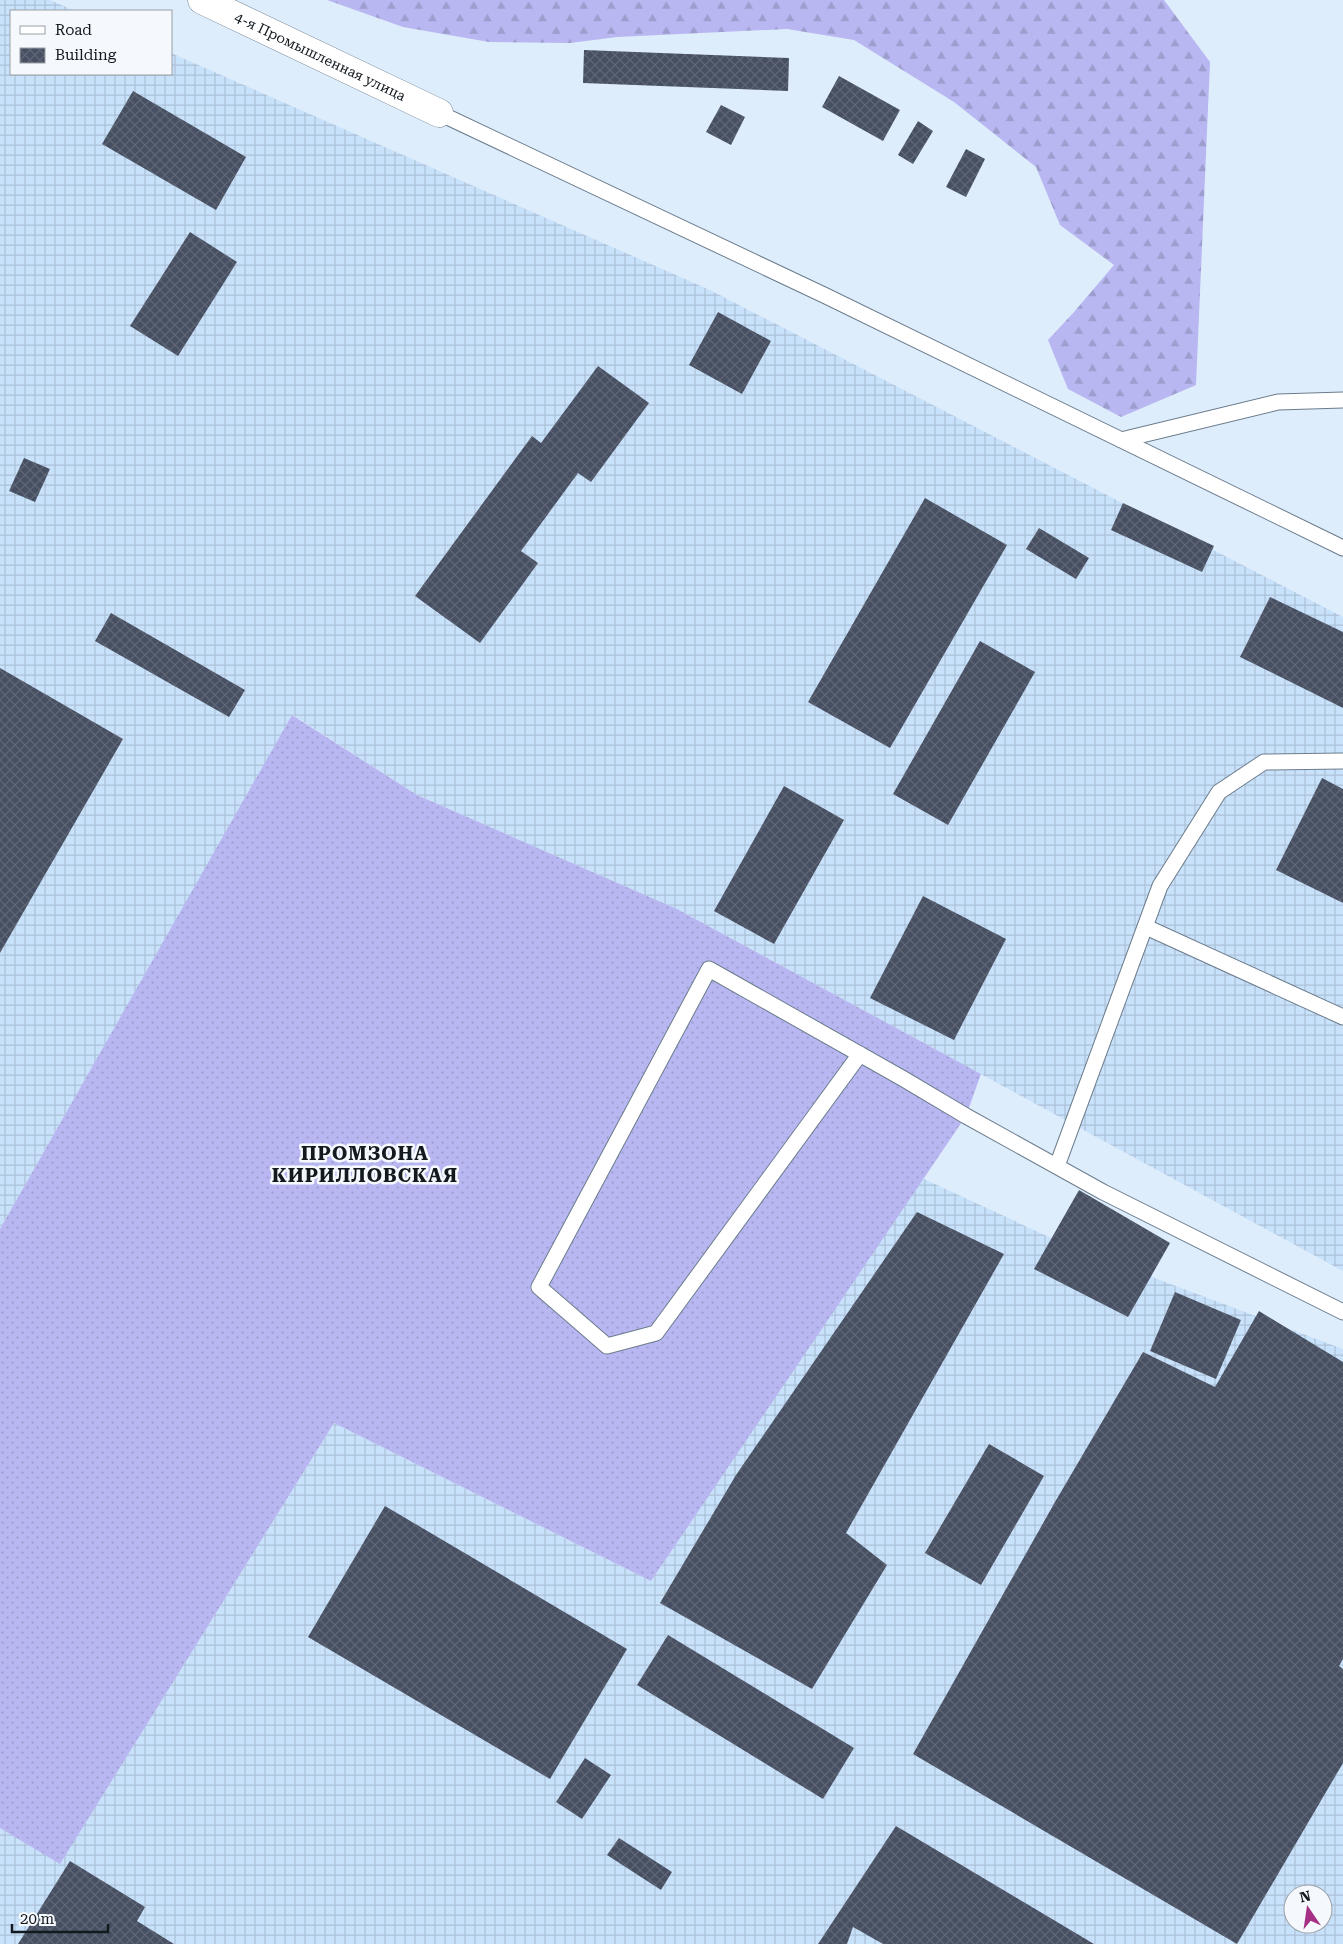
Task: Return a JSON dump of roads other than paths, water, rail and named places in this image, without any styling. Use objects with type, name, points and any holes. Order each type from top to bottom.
[{"type":"street","name":"4-я Промышленная улица","points":[[202,0],[439,113]]},
{"type":"lane","points":[[439,113],[826,296],[1343,548]]},
{"type":"lane","points":[[1121,440],[1278,402],[1343,400]]},
{"type":"lane","points":[[1057,1166],[1160,886],[1219,792],[1264,762],[1343,761]]},
{"type":"lane","points":[[1146,927],[1343,1017]]},
{"type":"lane","points":[[860,1054],[656,1333],[607,1346],[538,1287],[709,969],[860,1054],[966,1116],[1103,1192],[1343,1312]]},
{"type":"district","name":"ПРОМЗОНА КИРИЛЛОВСКАЯ","points":[[365,1164]]}]
